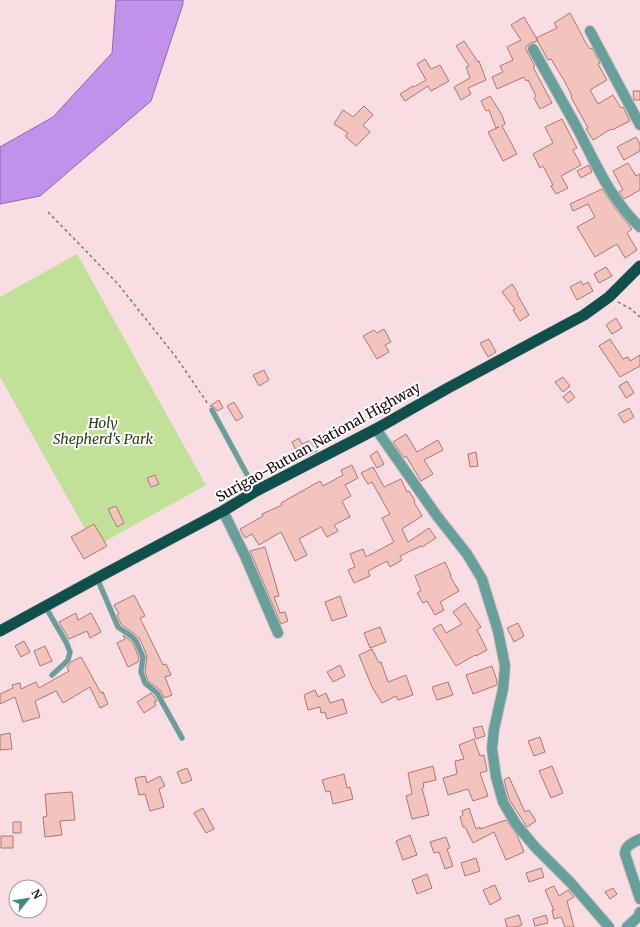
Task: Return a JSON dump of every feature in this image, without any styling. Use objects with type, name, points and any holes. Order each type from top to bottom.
[{"type":"highway","name":"Surigao-Butuan National Highway","points":[[0,631],[223,511],[256,491],[376,428],[584,315],[609,297],[640,266]]},
{"type":"street","points":[[590,31],[640,125]]},
{"type":"street","points":[[533,50],[604,181],[628,217],[640,227]]},
{"type":"street","points":[[376,428],[404,471],[467,554],[482,578],[498,631],[505,666],[503,689],[494,729],[492,749],[496,777],[503,802],[516,824],[535,847],[570,882],[609,927]]},
{"type":"street","points":[[223,511],[245,556],[278,633]]},
{"type":"street","points":[[640,839],[627,846],[625,850],[625,854],[637,878],[640,899]]},
{"type":"street","points":[[627,927],[638,917],[640,912]]},
{"type":"lane","points":[[212,410],[256,491]]},
{"type":"lane","points":[[97,578],[118,627],[136,641],[143,657],[141,672],[145,683],[157,693],[182,738]]},
{"type":"lane","points":[[45,606],[66,642],[70,652],[68,660],[52,675]]},
{"type":"path","points":[[48,212],[118,284],[176,357],[212,410]]},
{"type":"path","points":[[609,297],[631,309],[640,317]]},
{"type":"green space","name":"Holy Shepherd's Park","points":[[77,254],[206,485],[95,547],[0,377],[0,297]]},
{"type":"shaded area","points":[[116,0],[183,0],[183,4],[151,101],[40,196],[0,204],[0,147],[53,117],[112,53]]},
{"type":"building","points":[[570,13],[587,45],[590,49],[592,48],[600,63],[598,64],[607,80],[590,90],[598,104],[613,95],[621,108],[623,107],[630,121],[612,130],[611,129],[593,140],[586,129],[588,128],[571,97],[572,96],[565,82],[551,59],[548,60],[536,38],[557,28],[554,23]]},
{"type":"building","points":[[524,17],[538,41],[530,43],[525,48],[552,103],[540,109],[534,98],[536,96],[528,80],[526,81],[524,77],[497,89],[492,77],[503,72],[500,66],[513,60],[507,47],[521,40],[511,25]]},
{"type":"building","points":[[464,41],[478,62],[479,61],[486,80],[468,88],[471,94],[461,100],[454,87],[470,78],[466,67],[469,66],[456,46]]},
{"type":"building","points":[[425,59],[431,69],[440,65],[449,81],[431,91],[428,86],[405,101],[400,94],[426,80],[417,64]]},
{"type":"building","points":[[633,91],[640,91],[640,100],[634,100]]},
{"type":"building","points":[[490,96],[502,115],[505,124],[502,126],[517,154],[503,161],[488,132],[499,127],[496,128],[489,110],[486,111],[481,101]]},
{"type":"building","points":[[364,106],[373,115],[363,125],[370,132],[356,146],[345,136],[348,133],[334,124],[343,110],[353,117]]},
{"type":"building","points":[[562,119],[577,148],[573,150],[581,165],[561,176],[568,188],[556,194],[543,166],[540,168],[533,154],[553,143],[545,127]]},
{"type":"building","points":[[636,137],[640,144],[640,151],[624,160],[617,147]]},
{"type":"building","points":[[628,163],[636,176],[640,174],[640,190],[624,199],[619,192],[623,190],[613,171]]},
{"type":"building","points":[[589,165],[592,172],[581,178],[577,171]]},
{"type":"building","points":[[602,189],[632,229],[627,233],[637,250],[625,258],[617,244],[595,257],[577,227],[595,217],[588,204],[573,211],[570,204]]},
{"type":"building","points":[[606,267],[612,276],[599,283],[594,274]]},
{"type":"building","points":[[581,281],[583,285],[588,282],[593,291],[577,300],[570,287]]},
{"type":"building","points":[[512,284],[529,315],[520,321],[513,310],[515,309],[502,292]]},
{"type":"building","points":[[616,318],[622,328],[612,334],[606,325]]},
{"type":"building","points":[[384,329],[391,342],[385,345],[389,352],[377,359],[363,336],[374,330],[377,333]]},
{"type":"building","points":[[489,339],[496,352],[488,357],[480,343]]},
{"type":"building","points":[[610,339],[623,359],[628,357],[630,361],[640,355],[640,366],[620,377],[599,346]]},
{"type":"building","points":[[264,370],[269,380],[259,386],[253,375]]},
{"type":"building","points":[[563,377],[570,386],[563,392],[555,382]]},
{"type":"building","points":[[627,381],[634,393],[626,398],[619,386]]},
{"type":"building","points":[[570,391],[575,397],[568,403],[563,397]]},
{"type":"building","points":[[219,400],[223,408],[217,411],[214,407],[210,406]]},
{"type":"building","points":[[234,402],[243,417],[236,421],[227,406]]},
{"type":"building","points":[[629,408],[634,417],[624,423],[618,414]]},
{"type":"building","points":[[406,434],[417,452],[438,440],[443,450],[424,460],[433,474],[421,481],[406,456],[404,458],[393,442]]},
{"type":"building","points":[[299,438],[302,444],[311,440],[317,451],[300,459],[292,442]]},
{"type":"building","points":[[377,451],[384,464],[377,468],[370,456]]},
{"type":"building","points":[[476,452],[478,466],[470,467],[468,454]]},
{"type":"building","points":[[352,465],[358,478],[345,485],[351,496],[342,501],[350,517],[334,525],[338,531],[327,537],[321,527],[299,539],[307,555],[295,561],[281,532],[259,545],[252,534],[245,538],[240,529],[263,516],[262,514],[282,505],[281,503],[320,481],[323,486],[343,475],[341,470]]},
{"type":"building","points":[[373,467],[384,487],[401,479],[407,492],[409,491],[415,501],[414,502],[422,516],[402,529],[408,542],[429,528],[436,538],[422,547],[421,546],[400,556],[402,560],[390,567],[387,561],[368,571],[370,576],[354,583],[348,570],[355,567],[350,554],[363,549],[366,557],[394,542],[382,518],[390,514],[372,482],[368,484],[361,473]]},
{"type":"building","points":[[155,475],[159,484],[151,487],[147,478]]},
{"type":"building","points":[[116,506],[124,523],[117,527],[108,509]]},
{"type":"building","points":[[94,524],[107,546],[84,559],[71,537]]},
{"type":"building","points":[[265,547],[279,596],[274,597],[280,613],[285,612],[288,621],[281,624],[250,551]]},
{"type":"building","points":[[445,562],[451,575],[450,576],[459,591],[440,602],[444,610],[435,615],[427,601],[423,603],[417,593],[421,591],[415,576]]},
{"type":"building","points":[[134,595],[145,616],[140,618],[163,665],[166,664],[171,675],[165,677],[172,695],[164,698],[160,690],[148,681],[145,672],[147,656],[140,639],[121,624],[117,615],[119,614],[114,605]]},
{"type":"building","points":[[340,596],[347,616],[332,621],[325,602]]},
{"type":"building","points":[[465,603],[481,627],[477,630],[487,650],[456,666],[433,629],[441,624],[446,633],[462,624],[453,612]]},
{"type":"building","points":[[76,613],[78,620],[91,613],[101,632],[90,638],[87,631],[69,639],[59,622]]},
{"type":"building","points":[[518,623],[524,636],[514,642],[507,628]]},
{"type":"building","points":[[380,627],[386,642],[370,648],[364,633]]},
{"type":"building","points":[[123,635],[133,643],[139,658],[138,662],[128,667],[117,643],[125,639]]},
{"type":"building","points":[[24,641],[30,652],[21,657],[15,646]]},
{"type":"building","points":[[45,646],[52,661],[40,666],[34,651]]},
{"type":"building","points":[[372,649],[379,663],[381,662],[388,682],[406,675],[413,695],[398,700],[396,696],[382,703],[372,687],[359,655]]},
{"type":"building","points":[[81,657],[101,693],[103,692],[108,704],[100,708],[90,687],[63,703],[56,691],[35,701],[40,717],[23,722],[15,697],[0,704],[0,694],[13,688],[12,685],[20,683],[21,689],[36,682],[39,688],[69,671],[67,667],[71,662]]},
{"type":"building","points":[[340,665],[345,676],[333,682],[327,672]]},
{"type":"building","points":[[492,666],[497,685],[473,694],[466,675]]},
{"type":"building","points":[[448,682],[453,695],[437,700],[432,687]]},
{"type":"building","points":[[315,690],[318,697],[326,693],[330,703],[343,699],[347,713],[327,719],[325,712],[321,713],[320,707],[308,710],[304,695]]},
{"type":"building","points":[[151,693],[157,701],[154,702],[156,705],[144,713],[137,702]]},
{"type":"building","points":[[482,726],[485,736],[476,739],[473,728]]},
{"type":"building","points":[[10,733],[12,749],[0,750],[0,735]]},
{"type":"building","points":[[540,737],[545,752],[534,756],[528,741]]},
{"type":"building","points":[[474,739],[480,756],[484,755],[487,771],[480,773],[488,796],[473,801],[468,789],[448,795],[443,778],[457,774],[455,761],[464,759],[459,745]]},
{"type":"building","points":[[433,766],[436,780],[423,783],[424,787],[422,788],[429,815],[412,819],[406,796],[412,794],[408,773]]},
{"type":"building","points":[[552,766],[563,793],[551,798],[539,771]]},
{"type":"building","points":[[187,768],[192,780],[182,784],[177,772]]},
{"type":"building","points":[[344,774],[347,788],[350,787],[353,799],[333,804],[330,791],[326,792],[322,780]]},
{"type":"building","points":[[145,776],[147,783],[160,776],[165,786],[159,789],[164,807],[150,811],[145,794],[139,795],[135,778]]},
{"type":"building","points":[[509,777],[525,812],[529,810],[536,821],[527,827],[509,799],[504,780]]},
{"type":"building","points":[[72,792],[75,820],[60,821],[62,835],[45,837],[43,817],[47,816],[45,794]]},
{"type":"building","points":[[203,808],[214,829],[206,833],[194,813]]},
{"type":"building","points":[[469,808],[476,829],[506,820],[517,835],[524,852],[506,860],[494,832],[473,843],[465,827],[463,827],[460,817],[463,815],[462,811]]},
{"type":"building","points":[[13,822],[21,822],[21,833],[13,833]]},
{"type":"building","points":[[410,835],[417,855],[403,860],[396,841]]},
{"type":"building","points":[[1,836],[13,836],[13,848],[1,848]]},
{"type":"building","points":[[446,837],[450,848],[447,849],[453,866],[445,869],[439,852],[434,853],[430,842]]},
{"type":"building","points":[[476,858],[480,871],[465,876],[461,863]]},
{"type":"building","points":[[541,868],[544,877],[529,882],[526,873]]},
{"type":"building","points":[[427,874],[432,888],[417,894],[412,880]]},
{"type":"building","points":[[495,885],[501,899],[490,905],[483,890]]},
{"type":"building","points":[[554,886],[559,896],[568,890],[574,897],[567,901],[574,927],[565,927],[561,917],[554,919],[552,910],[554,910],[545,890]]},
{"type":"building","points":[[613,888],[617,894],[610,899],[605,892]]},
{"type":"building","points":[[519,915],[522,925],[507,927],[505,919]]},
{"type":"building","points":[[546,915],[548,923],[535,926],[533,919]]}]
